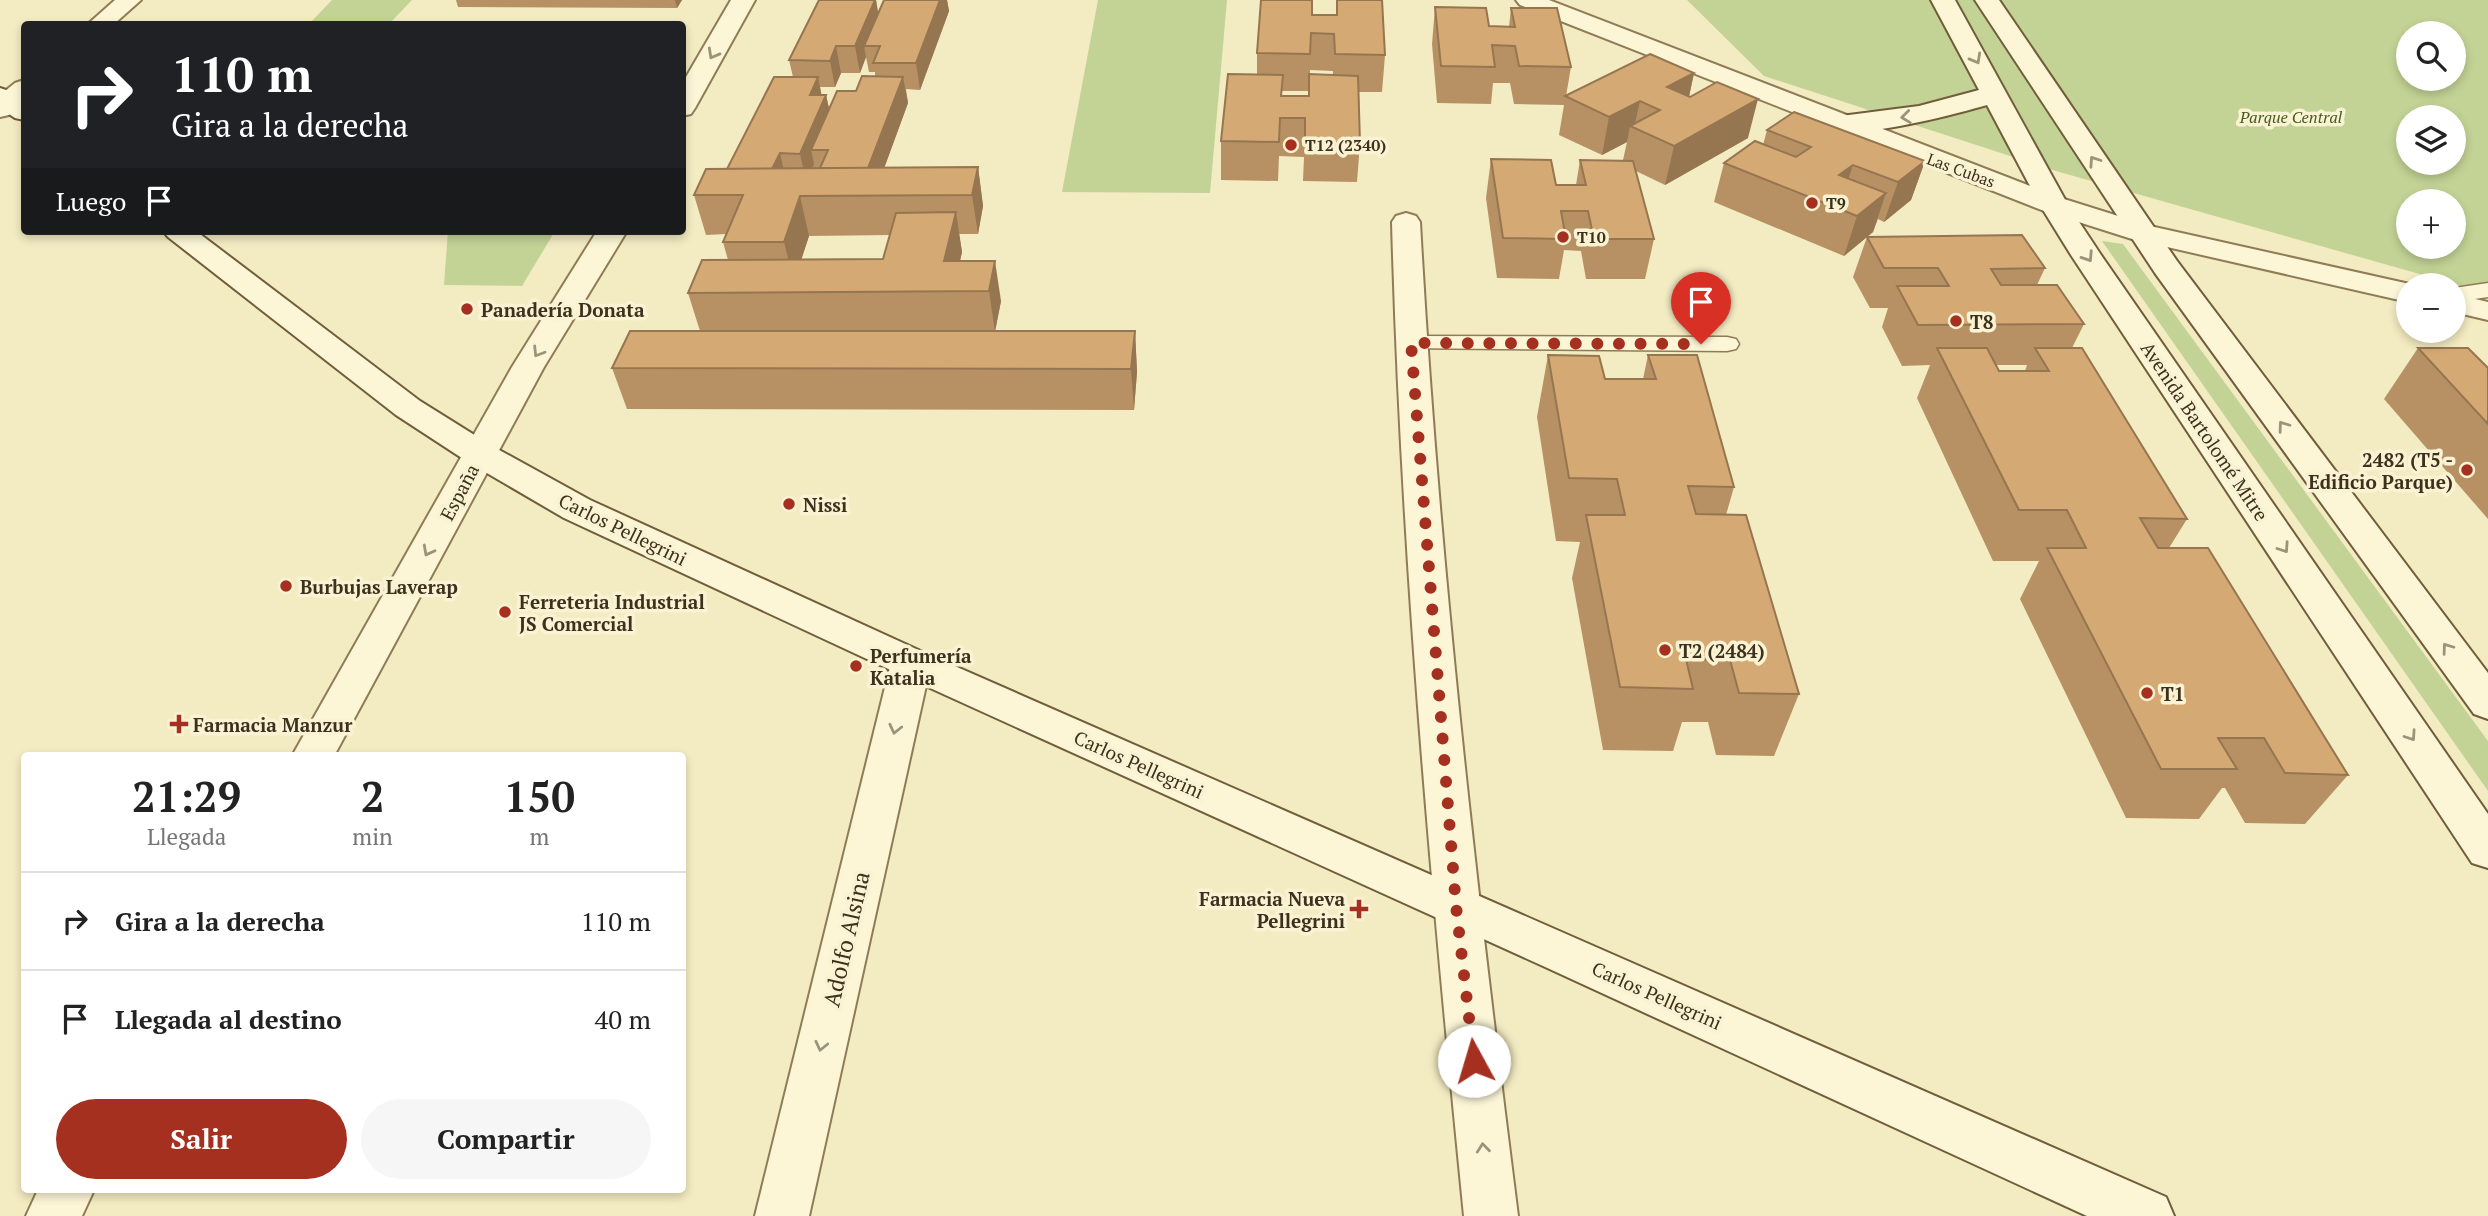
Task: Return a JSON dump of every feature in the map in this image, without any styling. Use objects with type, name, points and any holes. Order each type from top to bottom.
[{"type":"street","points":[[104,21],[129,0]]},
{"type":"street","points":[[686,101],[743,0]]},
{"type":"street","name":"Las Cubas","points":[[1528,0],[2054,205],[2142,233],[2396,290]]},
{"type":"street","name":"Avenida Bartolomé Mitre","points":[[1943,0],[1996,93],[2054,205],[2488,850]]},
{"type":"street","points":[[1987,0],[2142,233],[2488,703]]},
{"type":"street","points":[[1841,124],[1924,115],[1957,108],[1996,93]]},
{"type":"street","points":[[1406,222],[1411,343],[1456,906],[1491,1216]]},
{"type":"street","name":"Carlos Pellegrini","points":[[183,235],[408,408],[480,454],[578,509],[911,663],[2147,1216]]},
{"type":"street","name":"España","points":[[315,752],[528,368],[610,235]]},
{"type":"street","points":[[2466,306],[2488,311]]},
{"type":"street","name":"Adolfo Alsina","points":[[782,1216],[911,663]]},
{"type":"street","points":[[53,1216],[66,1193]]},
{"type":"lane","points":[[2466,293],[2488,290]]},
{"type":"lane","points":[[1411,343],[1727,344]]},
{"type":"green space","points":[[332,0],[412,0],[392,21],[312,21]]},
{"type":"green space","points":[[1098,0],[1227,0],[1210,193],[1062,192]]},
{"type":"green space","name":"Parque Central","points":[[1687,0],[2488,0],[2488,288],[2476,290],[2466,287],[2466,273],[2416,273],[2056,171],[1764,76]]},
{"type":"green space","points":[[448,235],[553,235],[522,286],[444,285]]},
{"type":"green space","points":[[2102,241],[2123,244],[2488,741],[2488,791]]},
{"type":"building","points":[[819,0],[875,0],[855,46],[836,46],[830,61],[789,60]]},
{"type":"building","points":[[884,0],[940,0],[916,63],[873,63],[880,46],[864,46]]},
{"type":"building","points":[[1261,0],[1312,0],[1312,15],[1337,15],[1337,0],[1382,0],[1385,55],[1335,54],[1334,34],[1311,33],[1310,54],[1257,53]]},
{"type":"building","points":[[1435,7],[1486,8],[1489,26],[1515,27],[1511,8],[1557,8],[1571,67],[1519,66],[1515,46],[1492,45],[1495,67],[1441,66]]},
{"type":"building","points":[[1650,54],[1694,73],[1667,87],[1690,97],[1717,82],[1758,99],[1674,146],[1630,126],[1660,110],[1640,101],[1609,117],[1565,96]]},
{"type":"building","points":[[1228,74],[1283,75],[1281,96],[1309,96],[1309,74],[1358,76],[1360,143],[1305,142],[1305,118],[1280,118],[1279,142],[1221,141]]},
{"type":"building","points":[[862,76],[903,77],[868,168],[820,168],[828,150],[811,150],[837,91],[856,91]]},
{"type":"building","points":[[774,77],[818,77],[810,95],[826,95],[800,154],[780,153],[772,169],[727,169]]},
{"type":"building","points":[[1794,112],[1925,161],[1898,182],[1853,165],[1839,175],[1886,193],[1857,216],[1724,163],[1755,141],[1796,157],[1811,147],[1767,130]]},
{"type":"building","points":[[1491,159],[1551,160],[1556,185],[1586,185],[1580,160],[1633,161],[1654,239],[1594,239],[1588,211],[1561,211],[1566,239],[1503,238]]},
{"type":"building","points":[[978,167],[972,195],[800,196],[784,242],[723,242],[743,195],[694,195],[706,169]]},
{"type":"building","points":[[956,212],[944,261],[995,261],[989,291],[688,293],[702,260],[883,259],[896,213]]},
{"type":"building","points":[[2022,235],[2045,268],[1991,269],[2001,285],[2057,285],[2084,324],[1918,325],[1897,286],[1949,286],[1938,268],[1884,268],[1867,237]]},
{"type":"building","points":[[630,331],[1135,331],[1131,369],[612,368]]},
{"type":"building","points":[[1937,348],[1987,348],[1999,371],[2049,371],[2035,348],[2082,348],[2187,519],[2140,518],[2158,548],[2208,548],[2348,775],[2285,773],[2264,738],[2218,738],[2237,769],[2161,769],[2047,548],[2086,548],[2067,510],[2019,510]]},
{"type":"building","points":[[2418,348],[2468,348],[2488,368],[2488,424]]},
{"type":"building","points":[[1548,355],[1599,356],[1605,379],[1656,379],[1648,355],[1697,355],[1734,487],[1688,486],[1696,514],[1746,515],[1799,694],[1739,693],[1730,660],[1686,659],[1693,689],[1620,687],[1586,515],[1625,515],[1617,479],[1569,478]]},
{"type":"place","name":"T12 (2340)","points":[[1291,145]]},
{"type":"place","name":"T9","points":[[1812,203]]},
{"type":"place","name":"T10","points":[[1563,237]]},
{"type":"place","name":"Panadería Donata","points":[[467,309]]},
{"type":"place","name":"T8","points":[[1956,321]]},
{"type":"place","name":"2482 (T5 - Edificio Parque)","points":[[2467,470]]},
{"type":"place","name":"Nissi","points":[[789,504]]},
{"type":"place","name":"Burbujas Laverap","points":[[286,586]]},
{"type":"place","name":"Ferreteria Industrial JS Comercial","points":[[505,612]]},
{"type":"place","name":"T2 (2484)","points":[[1665,650]]},
{"type":"place","name":"Perfumería Katalia","points":[[856,666]]},
{"type":"place","name":"T1","points":[[2147,693]]},
{"type":"place","name":"Farmacia Manzur","points":[[179,724]]},
{"type":"place","name":"Farmacia Nueva Pellegrini","points":[[1359,909]]},
{"type":"route","points":[[1474,1061],[1456,906],[1411,343],[1701,344]]}]
